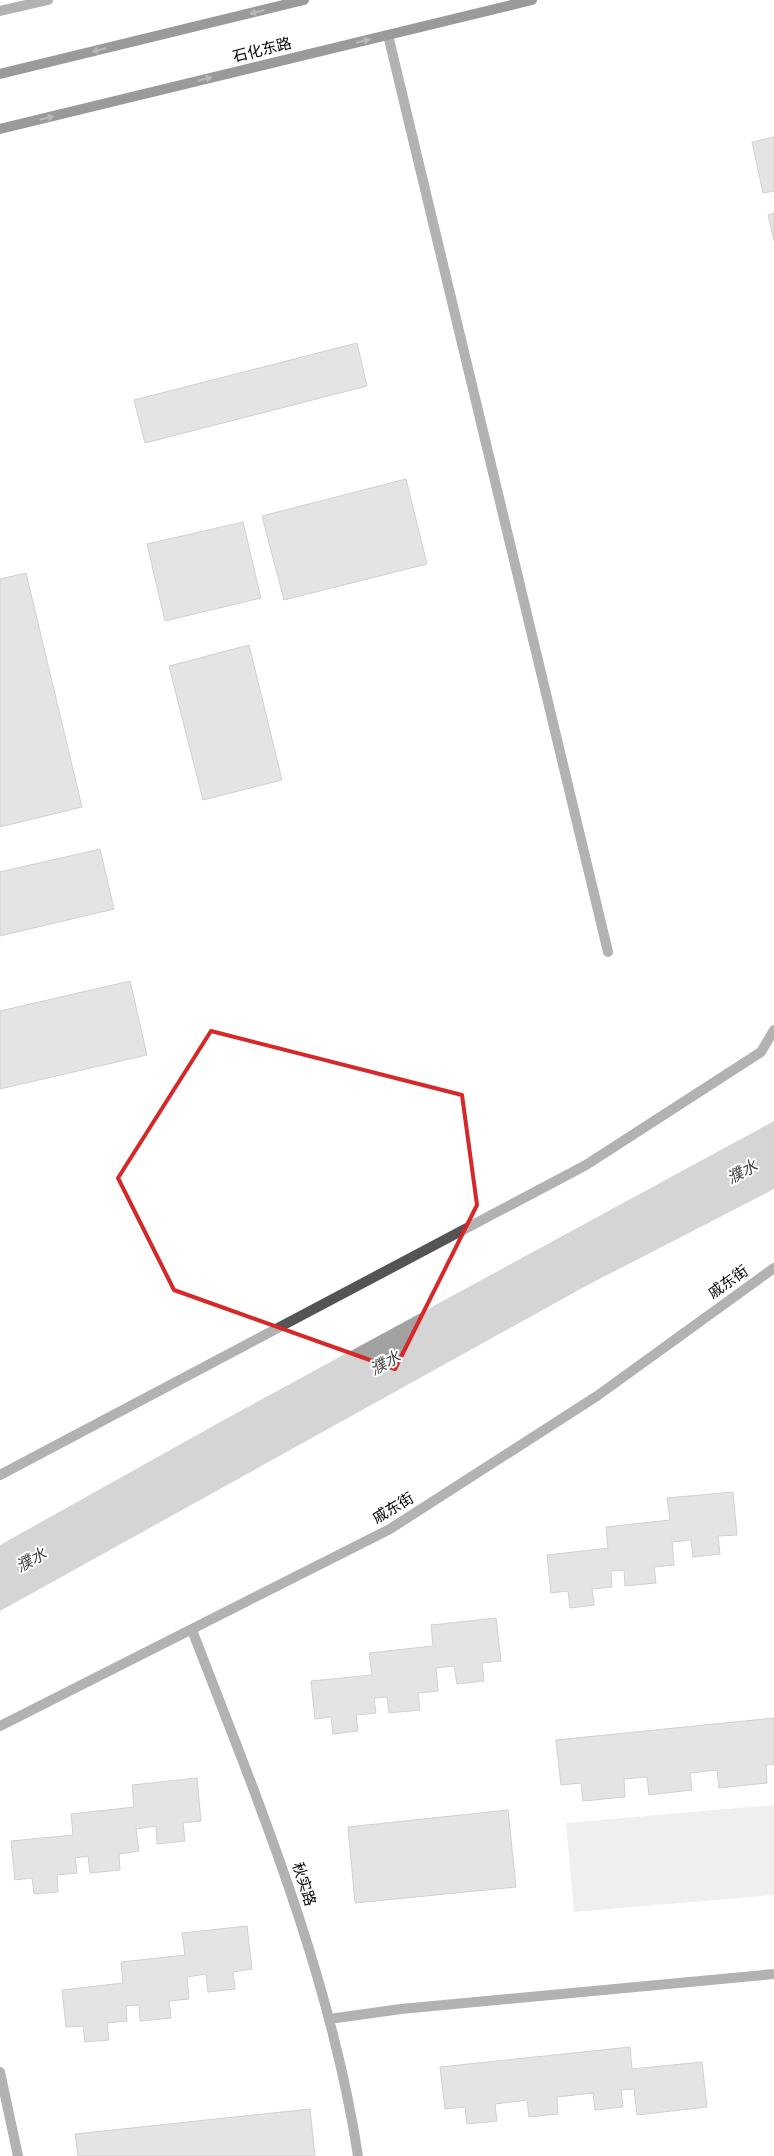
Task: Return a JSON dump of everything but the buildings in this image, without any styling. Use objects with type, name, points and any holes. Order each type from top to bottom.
[{"type":"main road","points":[[0,74],[304,0]]},
{"type":"main road","name":"石化东路","points":[[0,129],[532,0]]},
{"type":"street","points":[[0,12],[48,0]]},
{"type":"street","points":[[388,35],[608,952]]},
{"type":"street","points":[[0,1475],[586,1165],[761,1052],[774,1030]]},
{"type":"street","name":"戚东街","points":[[0,1726],[390,1529],[597,1396],[774,1268]]},
{"type":"street","name":"秋实路","points":[[192,1630],[284,1868],[328,2018],[352,2119],[358,2156]]},
{"type":"street","points":[[328,2018],[420,2007],[774,1974]]},
{"type":"street","points":[[0,2072],[18,2156]]},
{"type":"highlighted area","points":[[211,1031],[462,1095],[477,1205],[395,1369],[174,1290],[118,1178]]},
{"type":"shaded area","points":[[774,1805],[774,1895],[574,1912],[566,1823]]},
{"type":"water","name":"濮水","points":[[774,1121],[774,1189],[584,1287],[0,1611],[0,1545],[222,1421]]}]
